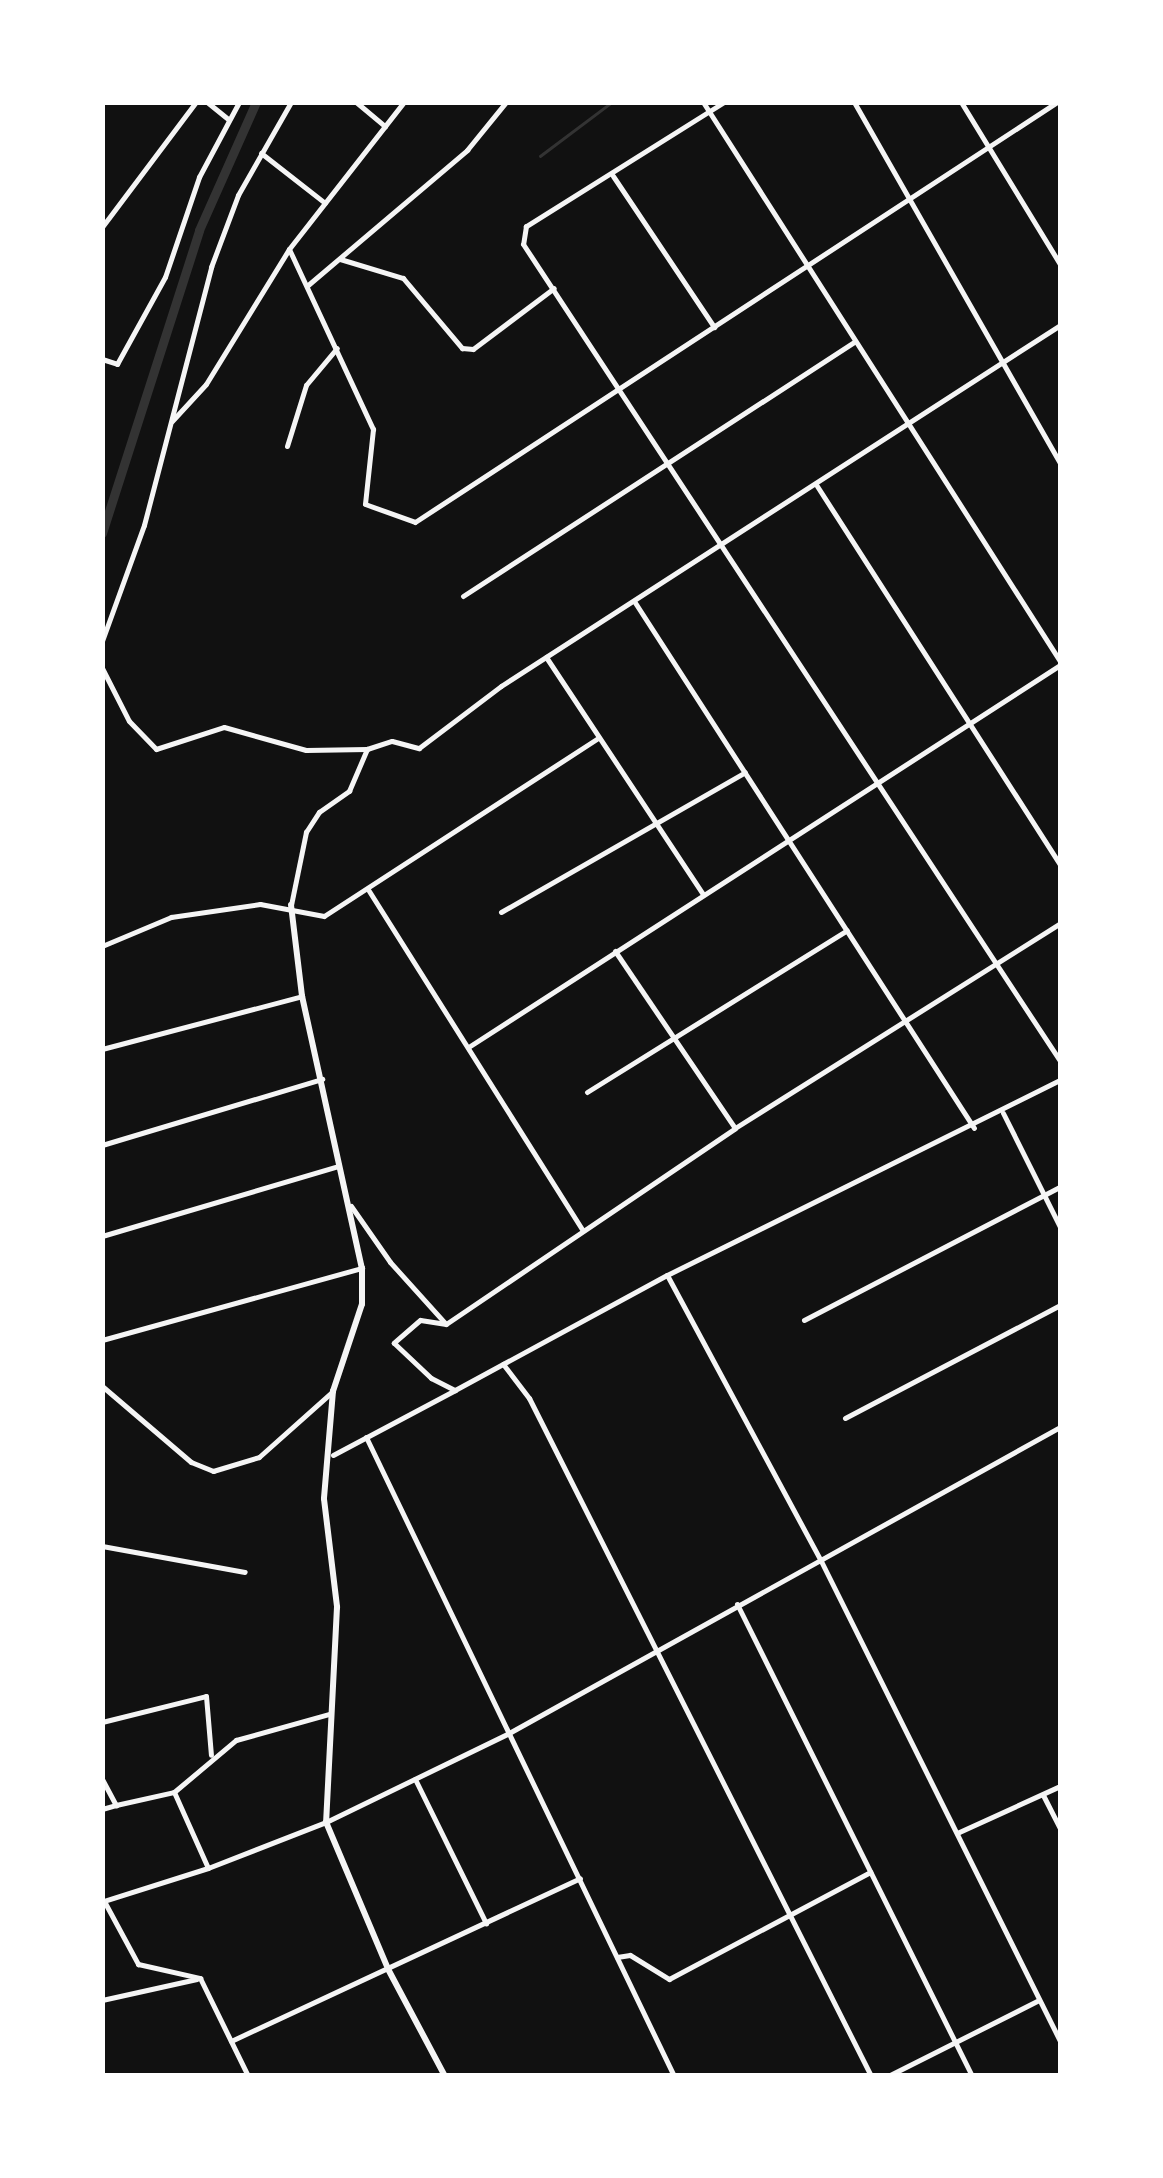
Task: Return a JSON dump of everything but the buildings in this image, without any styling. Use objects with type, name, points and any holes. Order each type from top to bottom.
[{"type":"main road","points":[[290,906],[302,996],[362,1268],[362,1304],[333,1391],[333,1455],[324,1499],[338,1607],[329,1714],[326,1822],[388,1969],[445,2076]]},
{"type":"street","points":[[102,228],[196,102]]},
{"type":"street","points":[[207,102],[228,119]]},
{"type":"street","points":[[102,359],[116,364],[165,277],[199,177],[239,102]]},
{"type":"street","points":[[102,641],[144,525],[211,267],[261,153],[291,102]]},
{"type":"street","points":[[356,102],[385,126]]},
{"type":"street","points":[[170,424],[206,384],[289,249],[404,102]]},
{"type":"street","points":[[308,284],[454,162],[506,102]]},
{"type":"street","points":[[470,1046],[1060,663],[704,102]]},
{"type":"street","points":[[724,102],[520,234],[1060,1061]]},
{"type":"street","points":[[854,102],[1000,364],[1060,463]]},
{"type":"street","points":[[961,102],[1060,264]]},
{"type":"street","points":[[289,249],[374,429],[365,504],[405,521],[428,518],[620,387],[1057,102]]},
{"type":"street","points":[[261,153],[325,203]]},
{"type":"street","points":[[612,175],[714,327]]},
{"type":"street","points":[[340,259],[403,278],[462,348],[473,349],[554,288]]},
{"type":"street","points":[[102,668],[129,721],[156,750],[224,727],[306,750],[367,749],[392,741],[418,748],[546,657],[1060,325]]},
{"type":"street","points":[[463,596],[854,342]]},
{"type":"street","points":[[286,446],[306,385],[337,347]]},
{"type":"street","points":[[816,486],[1060,864]]},
{"type":"street","points":[[634,601],[974,1128]]},
{"type":"street","points":[[546,657],[703,894]]},
{"type":"street","points":[[102,946],[171,917],[290,906],[324,916],[369,892],[597,738]]},
{"type":"street","points":[[290,906],[306,832],[319,812],[349,791],[367,749]]},
{"type":"street","points":[[501,912],[652,820],[745,772]]},
{"type":"street","points":[[369,892],[470,1046],[582,1229]]},
{"type":"street","points":[[455,1390],[432,1378],[394,1343],[420,1320],[446,1324],[735,1128],[999,967],[1060,923]]},
{"type":"street","points":[[587,1092],[848,930]]},
{"type":"street","points":[[616,951],[735,1128]]},
{"type":"street","points":[[102,1049],[302,996]]},
{"type":"street","points":[[102,1145],[322,1079]]},
{"type":"street","points":[[333,1455],[667,1275],[974,1128],[1060,1080]]},
{"type":"street","points":[[1003,1113],[1060,1227]]},
{"type":"street","points":[[102,1236],[342,1165]]},
{"type":"street","points":[[804,1320],[1060,1187]]},
{"type":"street","points":[[351,1206],[390,1262],[446,1324]]},
{"type":"street","points":[[102,1340],[362,1268]]},
{"type":"street","points":[[667,1275],[822,1561],[1060,2041]]},
{"type":"street","points":[[845,1418],[1060,1304]]},
{"type":"street","points":[[502,1364],[529,1398],[871,2076]]},
{"type":"street","points":[[102,1386],[191,1462],[213,1471],[259,1457],[333,1391]]},
{"type":"street","points":[[200,1978],[138,1964],[103,1901],[208,1868],[326,1822],[509,1733],[1060,1427]]},
{"type":"street","points":[[366,1437],[674,2076]]},
{"type":"street","points":[[102,1546],[245,1572]]},
{"type":"street","points":[[737,1603],[972,2076]]},
{"type":"street","points":[[102,1722],[206,1696],[211,1755]]},
{"type":"street","points":[[102,1810],[174,1792],[211,1755],[265,1728],[329,1714]]},
{"type":"street","points":[[102,1779],[116,1805]]},
{"type":"street","points":[[415,1779],[486,1923]]},
{"type":"street","points":[[957,1834],[1060,1786]]},
{"type":"street","points":[[174,1792],[208,1868]]},
{"type":"street","points":[[1043,1795],[1060,1829]]},
{"type":"street","points":[[617,1957],[630,1954],[668,1979],[788,1912],[870,1872]]},
{"type":"street","points":[[231,2041],[580,1878]]},
{"type":"street","points":[[102,2000],[200,1978]]},
{"type":"street","points":[[200,1978],[248,2076]]},
{"type":"street","points":[[888,2076],[1039,2000]]},
{"type":"waterway","points":[[102,533],[199,230],[256,102]]},
{"type":"waterway","points":[[540,156],[612,102]]}]
